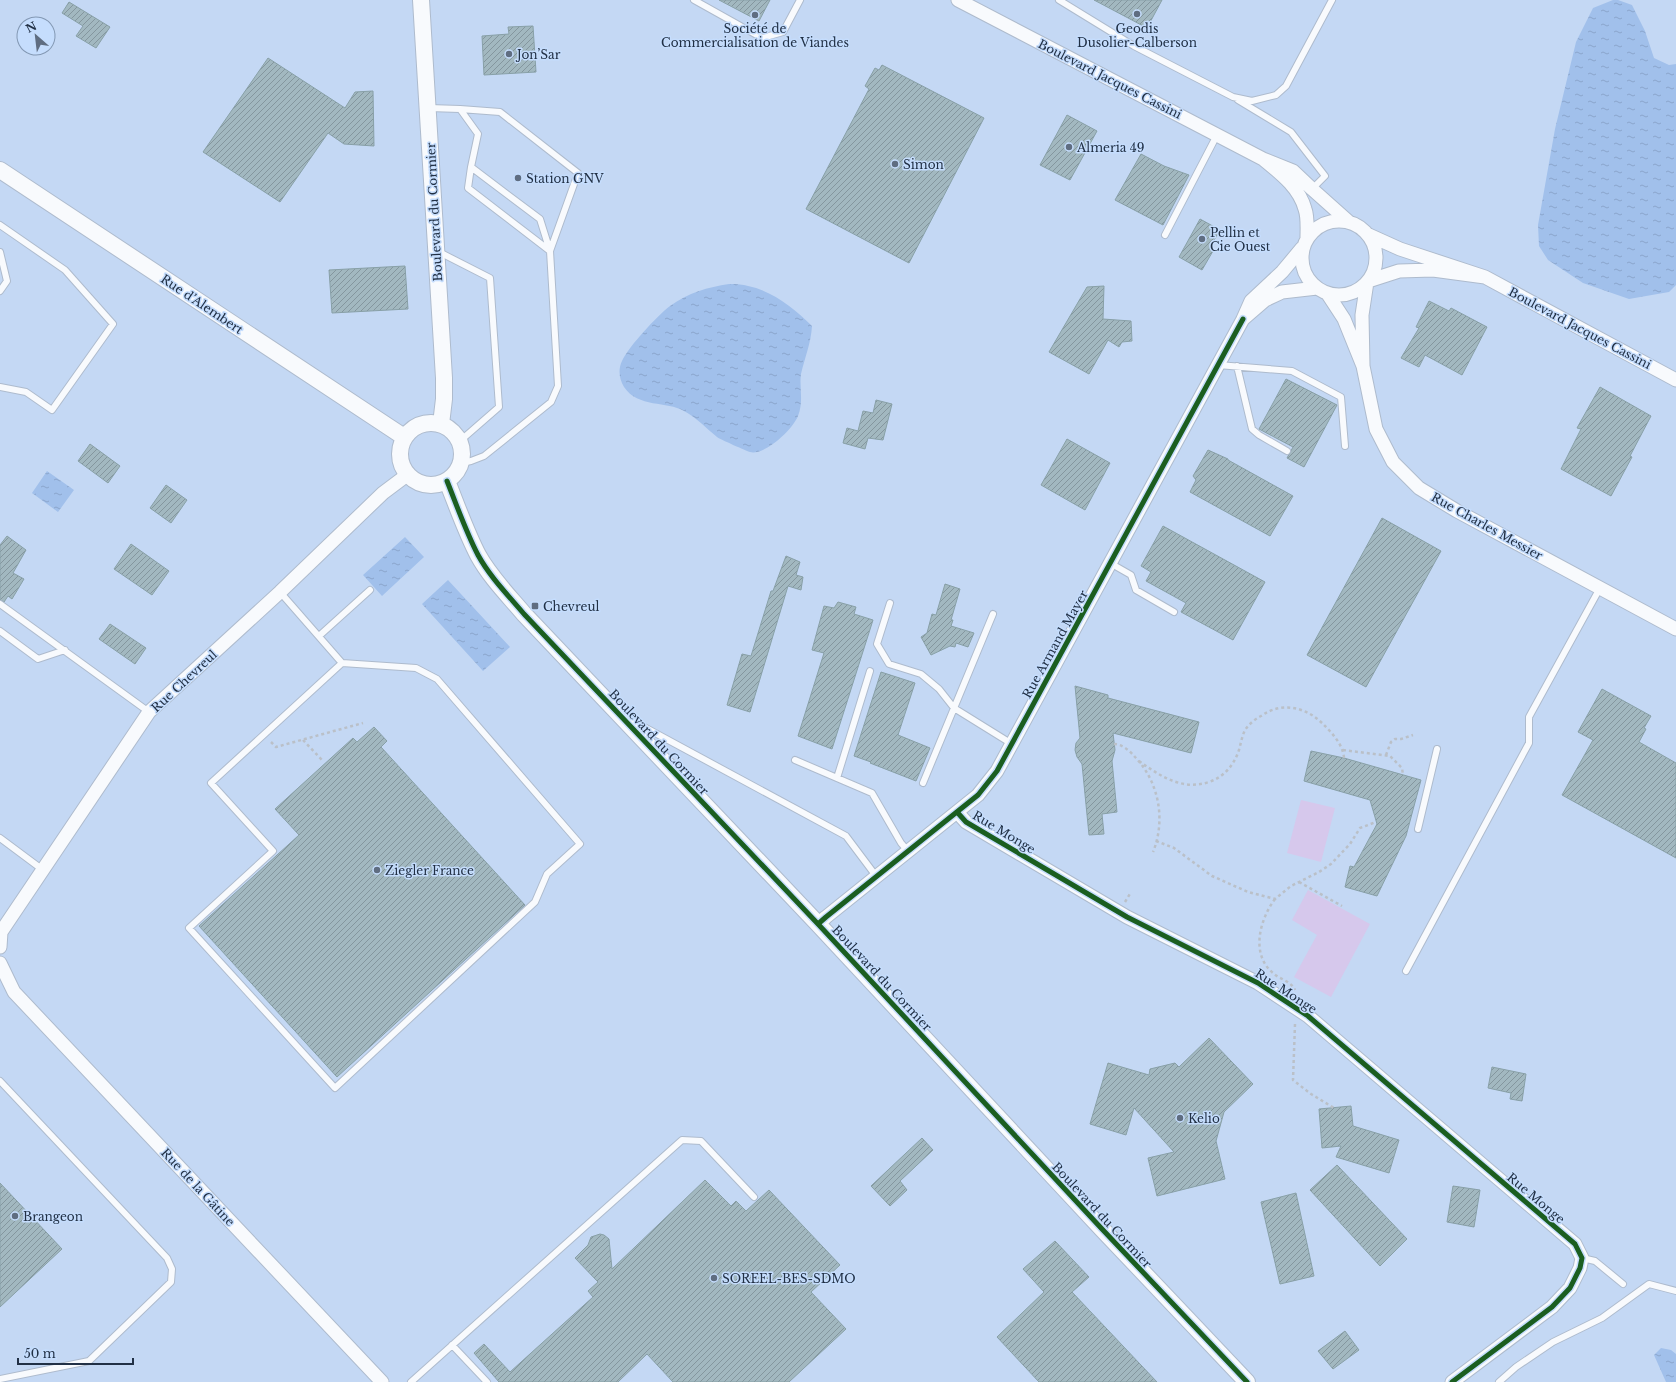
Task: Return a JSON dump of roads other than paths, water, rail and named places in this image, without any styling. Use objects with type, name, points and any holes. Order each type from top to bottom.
[{"type":"street","name":"Boulevard du Cormier","points":[[421,0],[444,399],[440,424]]},
{"type":"street","name":"Boulevard Jacques Cassini","points":[[958,0],[1263,159],[1294,171],[1349,222]]},
{"type":"street","name":"Boulevard Jacques Cassini","points":[[1263,159],[1287,180],[1298,193],[1306,210],[1305,243]]},
{"type":"street","name":"Rue d’Alembert","points":[[0,170],[404,437]]},
{"type":"street","points":[[1337,220],[1349,222],[1360,226],[1369,235],[1375,246],[1376,258],[1374,270],[1368,281],[1359,289],[1348,294],[1337,295],[1322,291],[1309,281],[1304,271],[1301,260],[1305,243],[1315,229],[1325,223],[1337,220]]},
{"type":"street","name":"Boulevard Jacques Cassini","points":[[1369,235],[1400,250],[1485,277],[1676,380]]},
{"type":"street","name":"Rue Armand Mayer","points":[[818,924],[978,795],[997,771],[1243,319],[1251,301],[1282,272],[1305,243]]},
{"type":"street","name":"Boulevard Jacques Cassini","points":[[1368,281],[1399,270],[1433,270],[1485,277]]},
{"type":"street","name":"Rue Charles Messier","points":[[1363,366],[1362,315],[1368,281]]},
{"type":"street","name":"Rue Armand Mayer","points":[[1243,319],[1265,300],[1282,292],[1322,291]]},
{"type":"street","name":"Rue Charles Messier","points":[[1322,291],[1344,319],[1363,366],[1376,429],[1393,462],[1419,488],[1457,511],[1676,629]]},
{"type":"street","points":[[430,422],[440,424],[452,431],[460,441],[462,450],[461,463],[454,476],[447,482],[437,485],[426,485],[416,482],[407,475],[402,467],[399,457],[400,446],[404,437],[411,429],[420,424],[430,422]]},
{"type":"street","name":"Rue Chevreul","points":[[0,947],[1,932],[150,712],[280,592],[383,493],[407,475]]},
{"type":"street","name":"Boulevard du Cormier","points":[[447,482],[479,556],[501,587],[524,614],[818,924],[1102,1229],[1247,1382]]},
{"type":"street","name":"Rue Monge","points":[[957,812],[966,822],[1127,917],[1258,983],[1308,1016],[1575,1244],[1582,1258]]},
{"type":"street","name":"Rue de la Gâtine","points":[[0,963],[14,992],[382,1382]]},
{"type":"street","points":[[1452,1382],[1552,1307],[1570,1288],[1580,1268],[1582,1258]]},
{"type":"lane","points":[[694,0],[762,38],[783,32],[800,0]]},
{"type":"lane","points":[[1059,0],[1134,46],[1233,98],[1291,132],[1325,176],[1312,189]]},
{"type":"lane","points":[[1233,98],[1252,101],[1276,95],[1286,86],[1332,0]]},
{"type":"lane","points":[[427,108],[500,112],[578,173],[550,251]]},
{"type":"lane","points":[[460,109],[478,134],[468,188],[550,251]]},
{"type":"lane","points":[[1165,235],[1217,134]]},
{"type":"lane","points":[[461,463],[484,456],[551,402],[558,386],[550,251],[540,219],[471,167]]},
{"type":"lane","points":[[0,224],[65,270],[113,324],[52,410],[26,392],[0,387]]},
{"type":"lane","points":[[436,251],[490,278],[499,406],[460,441]]},
{"type":"lane","points":[[0,252],[7,281],[0,291]]},
{"type":"lane","points":[[1218,365],[1292,371],[1341,397],[1345,446]]},
{"type":"lane","points":[[1237,366],[1252,429],[1258,435],[1288,450]]},
{"type":"lane","points":[[1110,564],[1131,576],[1136,590],[1174,612]]},
{"type":"lane","points":[[1406,971],[1529,743],[1528,717],[1600,588]]},
{"type":"lane","points":[[319,636],[370,590]]},
{"type":"lane","points":[[280,592],[342,663],[416,668],[437,679],[580,844],[547,874],[535,902],[335,1088],[189,928],[273,851],[211,783],[342,663]]},
{"type":"lane","points":[[890,603],[876,644],[889,664],[921,674],[939,689],[954,708],[1012,744]]},
{"type":"lane","points":[[0,604],[66,650],[150,712]]},
{"type":"lane","points":[[923,783],[993,614]]},
{"type":"lane","points":[[0,631],[38,659],[66,650]]},
{"type":"lane","points":[[837,778],[870,671]]},
{"type":"lane","points":[[617,712],[846,836],[876,876]]},
{"type":"lane","points":[[1418,829],[1437,749]]},
{"type":"lane","points":[[795,760],[872,793],[901,843],[908,851]]},
{"type":"lane","points":[[0,838],[43,870]]},
{"type":"lane","points":[[0,1081],[167,1258],[172,1269],[171,1282],[89,1361],[0,1379]]},
{"type":"lane","points":[[411,1382],[682,1140],[701,1141],[754,1196]]},
{"type":"lane","points":[[1582,1258],[1595,1261],[1623,1284]]},
{"type":"lane","points":[[1500,1382],[1516,1367],[1553,1342],[1602,1318],[1649,1284],[1676,1291]]},
{"type":"lane","points":[[452,1345],[487,1382]]},
{"type":"water","points":[[1613,0],[1618,0],[1632,5],[1645,31],[1654,58],[1669,65],[1676,64],[1676,285],[1669,292],[1629,299],[1583,283],[1548,260],[1539,246],[1538,225],[1555,129],[1576,42],[1593,8]]},
{"type":"water","points":[[729,284],[753,287],[775,296],[812,326],[801,374],[801,405],[798,416],[785,434],[778,440],[763,450],[756,452],[750,452],[717,437],[684,411],[637,398],[630,394],[624,387],[620,377],[620,367],[622,361],[631,347],[664,311],[677,301],[691,294]]},
{"type":"water","points":[[47,471],[74,490],[58,512],[32,493]]},
{"type":"water","points":[[405,537],[424,557],[382,596],[363,575]]},
{"type":"water","points":[[448,580],[510,647],[483,671],[422,604]]},
{"type":"water","points":[[1661,1348],[1671,1350],[1676,1354],[1676,1382],[1666,1382],[1654,1355]]},
{"type":"place","name":"Geodis Dusolier-Calberson","points":[[1137,14]]},
{"type":"place","name":"Société de Commercialisation de Viandes","points":[[755,15]]},
{"type":"place","name":"Jon’Sar","points":[[509,54]]},
{"type":"place","name":"Almeria 49","points":[[1069,147]]},
{"type":"place","name":"Simon","points":[[895,164]]},
{"type":"place","name":"Station GNV","points":[[518,178]]},
{"type":"place","name":"Pellin et Cie Ouest","points":[[1202,239]]},
{"type":"place","name":"Chevreul","points":[[535,606]]},
{"type":"place","name":"Ziegler France","points":[[377,870]]},
{"type":"place","name":"Kelio","points":[[1180,1118]]},
{"type":"place","name":"Brangeon","points":[[15,1216]]},
{"type":"place","name":"SOREEL-BES-SDMO","points":[[714,1278]]}]
